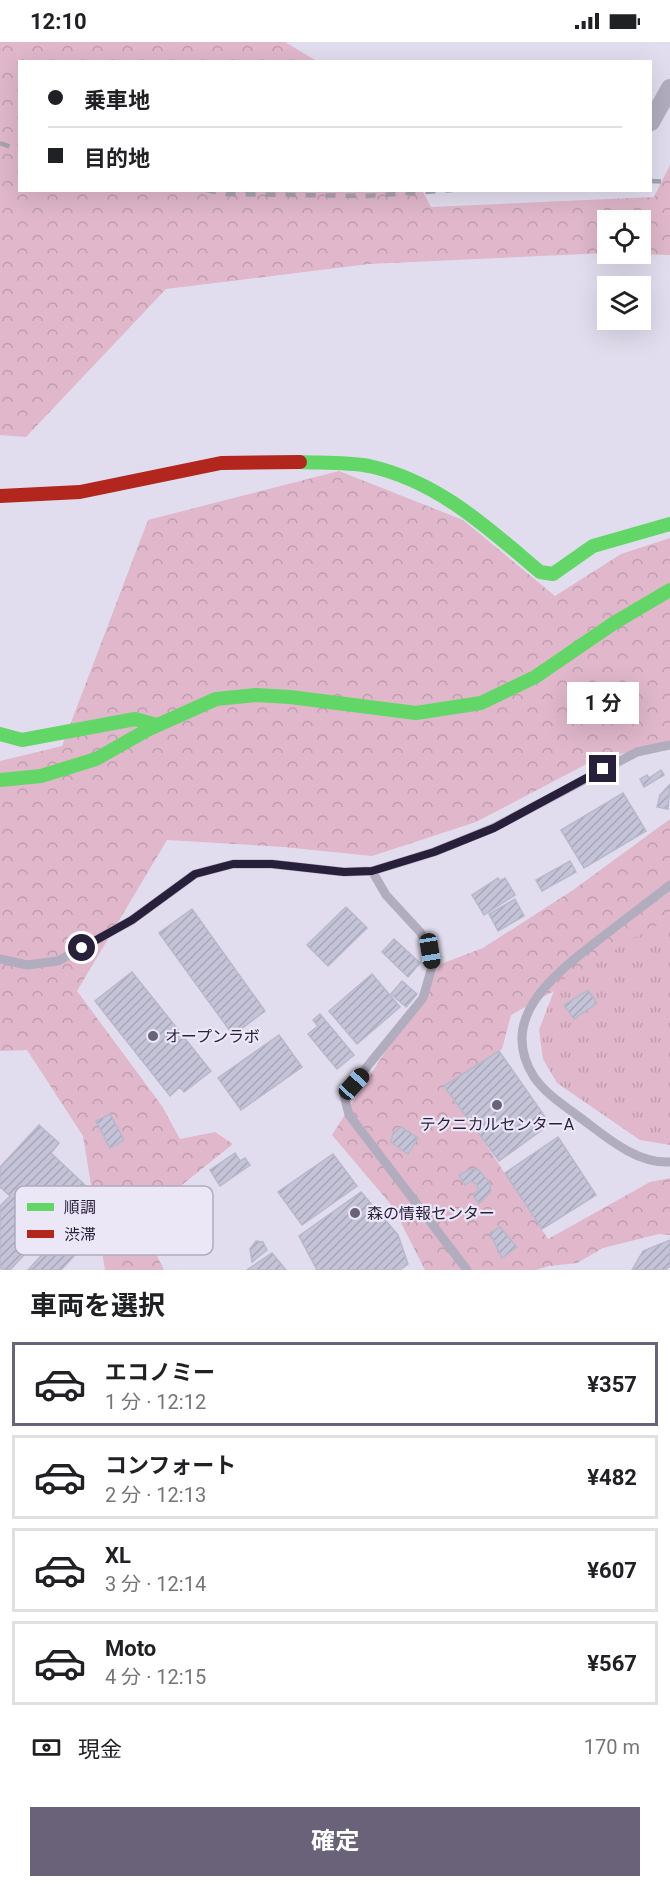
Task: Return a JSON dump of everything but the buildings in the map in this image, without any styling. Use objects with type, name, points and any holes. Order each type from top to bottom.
[{"type":"street","points":[[652,120],[670,88]]},
{"type":"street","points":[[0,496],[80,492],[139,482],[221,463],[278,461],[368,466],[421,483],[469,512],[540,572],[553,574],[593,546],[670,524]]},
{"type":"street","points":[[0,780],[41,776],[96,759],[157,725],[216,699],[256,695],[416,713],[481,703],[535,677],[670,590]]},
{"type":"street","points":[[0,734],[22,740],[135,719],[157,725]]},
{"type":"lane","points":[[0,959],[27,965],[58,961],[132,920],[195,874],[233,864],[272,864],[344,872],[372,871],[434,852],[494,828],[637,752],[670,745]]},
{"type":"lane","points":[[372,871],[386,895],[421,933],[430,951],[432,967],[423,998],[344,1095],[349,1114],[467,1270]]},
{"type":"lane","points":[[670,885],[560,970],[542,988],[528,1011],[522,1039],[527,1063],[535,1078],[558,1102],[630,1153],[663,1163],[670,1162]]},
{"type":"green space","points":[[0,42],[285,42],[315,60],[18,60],[18,192],[423,192],[431,207],[654,197],[670,165],[670,255],[651,254],[651,210],[597,210],[597,253],[369,264],[166,289],[26,437],[0,435]]},
{"type":"green space","points":[[339,471],[463,520],[555,596],[621,554],[670,538],[670,745],[598,758],[476,822],[372,856],[283,847],[167,840],[77,991],[162,1106],[180,1139],[215,1132],[233,1144],[180,1186],[91,1186],[83,1136],[27,1050],[0,1051],[0,761],[62,746],[148,520]]},
{"type":"green space","points":[[670,819],[670,926],[511,1015],[502,1049],[448,1087],[548,1239],[650,1182],[670,1178],[670,1235],[659,1234],[603,1248],[577,1263],[536,1270],[425,1270],[393,1207],[332,1135],[441,964],[483,948],[573,890]]},
{"type":"green space","points":[[670,918],[670,1145],[640,1140],[557,1083],[543,1059],[539,1030],[557,983]]},
{"type":"green space","points":[[103,1255],[157,1255],[164,1270],[105,1270]]},
{"type":"railway","points":[[0,143],[18,149]]},
{"type":"railway","points":[[652,181],[670,182]]},
{"type":"railway","points":[[216,192],[366,196],[424,192]]},
{"type":"traffic: fast","points":[[300,462],[369,466],[418,483],[461,508],[540,572],[553,574],[593,546],[670,524]]},
{"type":"traffic: fast","points":[[0,780],[41,776],[96,759],[149,729],[216,699],[256,695],[290,697],[416,713],[481,703],[535,677],[614,623],[670,590]]},
{"type":"traffic: fast","points":[[0,734],[22,740],[135,719],[157,725]]},
{"type":"traffic: jam","points":[[0,496],[80,492],[221,463],[300,462]]},
{"type":"place","name":"オープンラボ","points":[[153,1036]]},
{"type":"place","name":"テクニカルセンターA","points":[[497,1105]]},
{"type":"place","name":"森の情報センター","points":[[355,1213]]},
{"type":"route","points":[[82,948],[132,920],[195,874],[233,864],[272,864],[344,872],[372,871],[434,852],[494,828],[603,769]]}]
